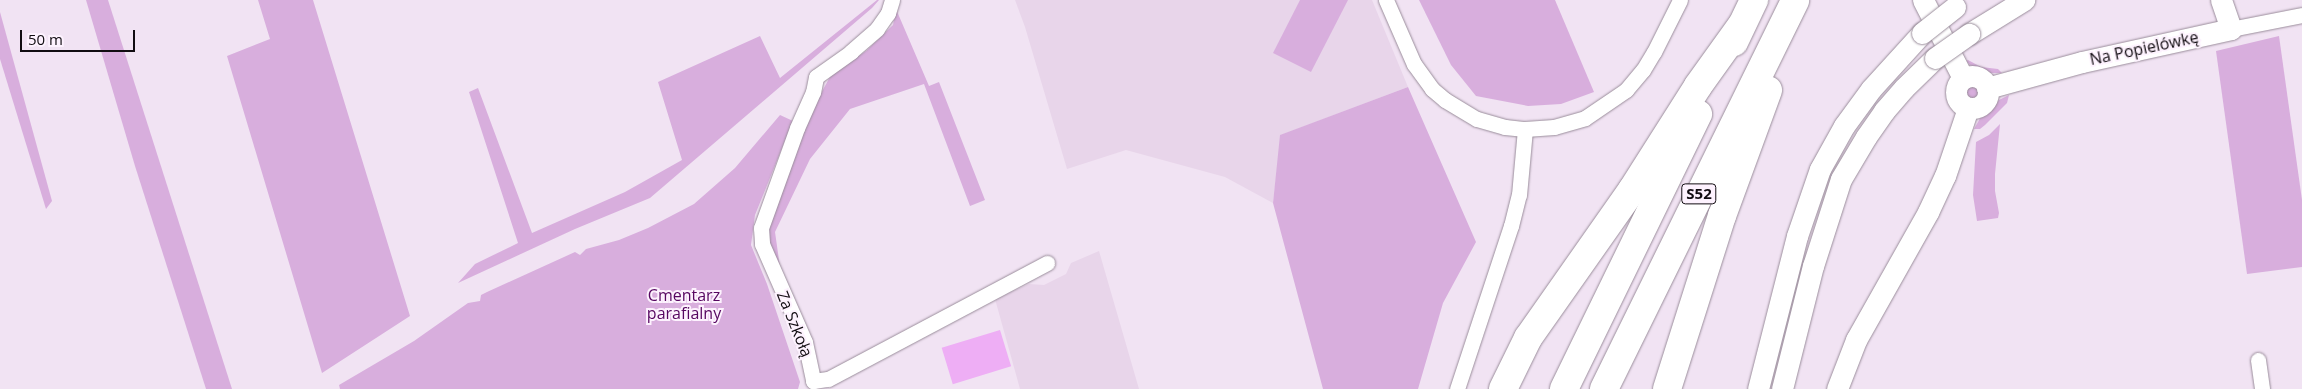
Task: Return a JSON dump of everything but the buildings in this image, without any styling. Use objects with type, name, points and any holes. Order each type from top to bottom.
[{"type":"highway","name":"S52","points":[[1564,389],[1754,0]]},
{"type":"highway","name":"S52","points":[[1604,389],[1795,0]]},
{"type":"highway","points":[[1667,389],[1722,216],[1800,0]]},
{"type":"highway","points":[[1503,389],[1528,338],[1632,190],[1698,86],[1741,26]]},
{"type":"main road","points":[[1923,0],[1963,78]]},
{"type":"main road","points":[[1782,389],[1815,257],[1841,179],[1866,137],[1884,111],[1904,88],[1935,58],[1969,34],[2024,0]]},
{"type":"main road","points":[[2221,0],[2231,29]]},
{"type":"main road","points":[[1758,389],[1797,236],[1820,169],[1844,126],[1871,89],[1922,33],[1961,4]]},
{"type":"main road","name":"Na Popielówkę","points":[[1987,88],[2082,62],[2231,29]]},
{"type":"main road","points":[[1978,77],[1987,88],[1988,94],[1983,104],[1968,108],[1959,102],[1955,92],[1956,87],[1963,78],[1978,77]]},
{"type":"main road","points":[[1837,389],[1856,340],[1945,176],[1968,108]]},
{"type":"street","name":"Za Szkołą","points":[[892,0],[888,13],[877,29],[851,52],[816,77],[813,92],[797,128],[761,228],[762,244],[804,342],[813,381],[828,379],[1047,263]]},
{"type":"street","points":[[1386,0],[1414,64],[1432,89],[1444,100],[1477,119],[1505,127],[1525,129],[1554,127],[1585,118],[1626,90],[1643,70],[1654,52],[1680,0]]},
{"type":"street","name":"Na Popielówkę","points":[[2231,29],[2302,14]]},
{"type":"street","points":[[1458,389],[1511,226],[1519,195],[1525,129]]},
{"type":"street","points":[[2258,360],[2262,389]]},
{"type":"shaded area","points":[[1015,0],[1372,0],[1408,87],[1281,135],[1273,203],[1225,177],[1126,150],[1067,169],[1025,27]]},
{"type":"shaded area","points":[[1099,251],[1139,389],[1020,389],[995,299],[1029,284],[1044,285],[1066,274],[1071,263]]},
{"type":"shaded area","points":[[1000,330],[1011,366],[953,384],[942,348]]},
{"type":"green space","points":[[86,0],[108,0],[232,389],[206,389],[135,166]]},
{"type":"green space","points":[[258,0],[313,0],[410,316],[322,373],[227,56],[270,39]]},
{"type":"green space","points":[[879,0],[872,8],[650,198],[575,229],[458,283],[475,264],[518,243],[469,92],[478,88],[532,233],[625,192],[682,160],[658,82],[760,36],[780,78]]},
{"type":"green space","points":[[1300,0],[1348,0],[1311,72],[1273,53]]},
{"type":"green space","points":[[1419,0],[1555,0],[1594,92],[1561,104],[1528,106],[1476,96],[1451,65]]},
{"type":"green space","points":[[896,9],[929,86],[939,82],[985,200],[970,206],[924,84],[850,109],[810,159],[775,232],[781,274],[766,246],[766,230],[801,130],[831,75],[866,51],[893,25]]},
{"type":"green space","points":[[0,12],[52,201],[46,209],[0,59]]},
{"type":"green space","points":[[2279,36],[2302,200],[2302,267],[2247,274],[2216,51]]},
{"type":"green space","points":[[1968,60],[1981,67],[1998,69],[2002,73],[1986,73],[1970,65],[1966,61]]},
{"type":"green space","points":[[1969,84],[1975,84],[1980,89],[1978,98],[1969,100],[1964,95],[1964,89]]},
{"type":"green space","points":[[1408,87],[1476,242],[1443,303],[1418,389],[1323,389],[1273,203],[1280,135]]},
{"type":"green space","points":[[2009,95],[2007,103],[1985,125],[1980,129],[1974,129],[1982,115],[1999,100]]},
{"type":"green space","name":"Cmentarz parafialny","points":[[780,115],[793,121],[755,215],[751,245],[767,284],[800,382],[798,389],[340,389],[339,385],[414,341],[468,303],[480,301],[481,295],[575,252],[580,255],[586,249],[619,240],[648,228],[694,204],[735,168]]},
{"type":"green space","points":[[2000,124],[1995,174],[1998,218],[1977,221],[1973,195],[1976,142],[1989,135]]}]
